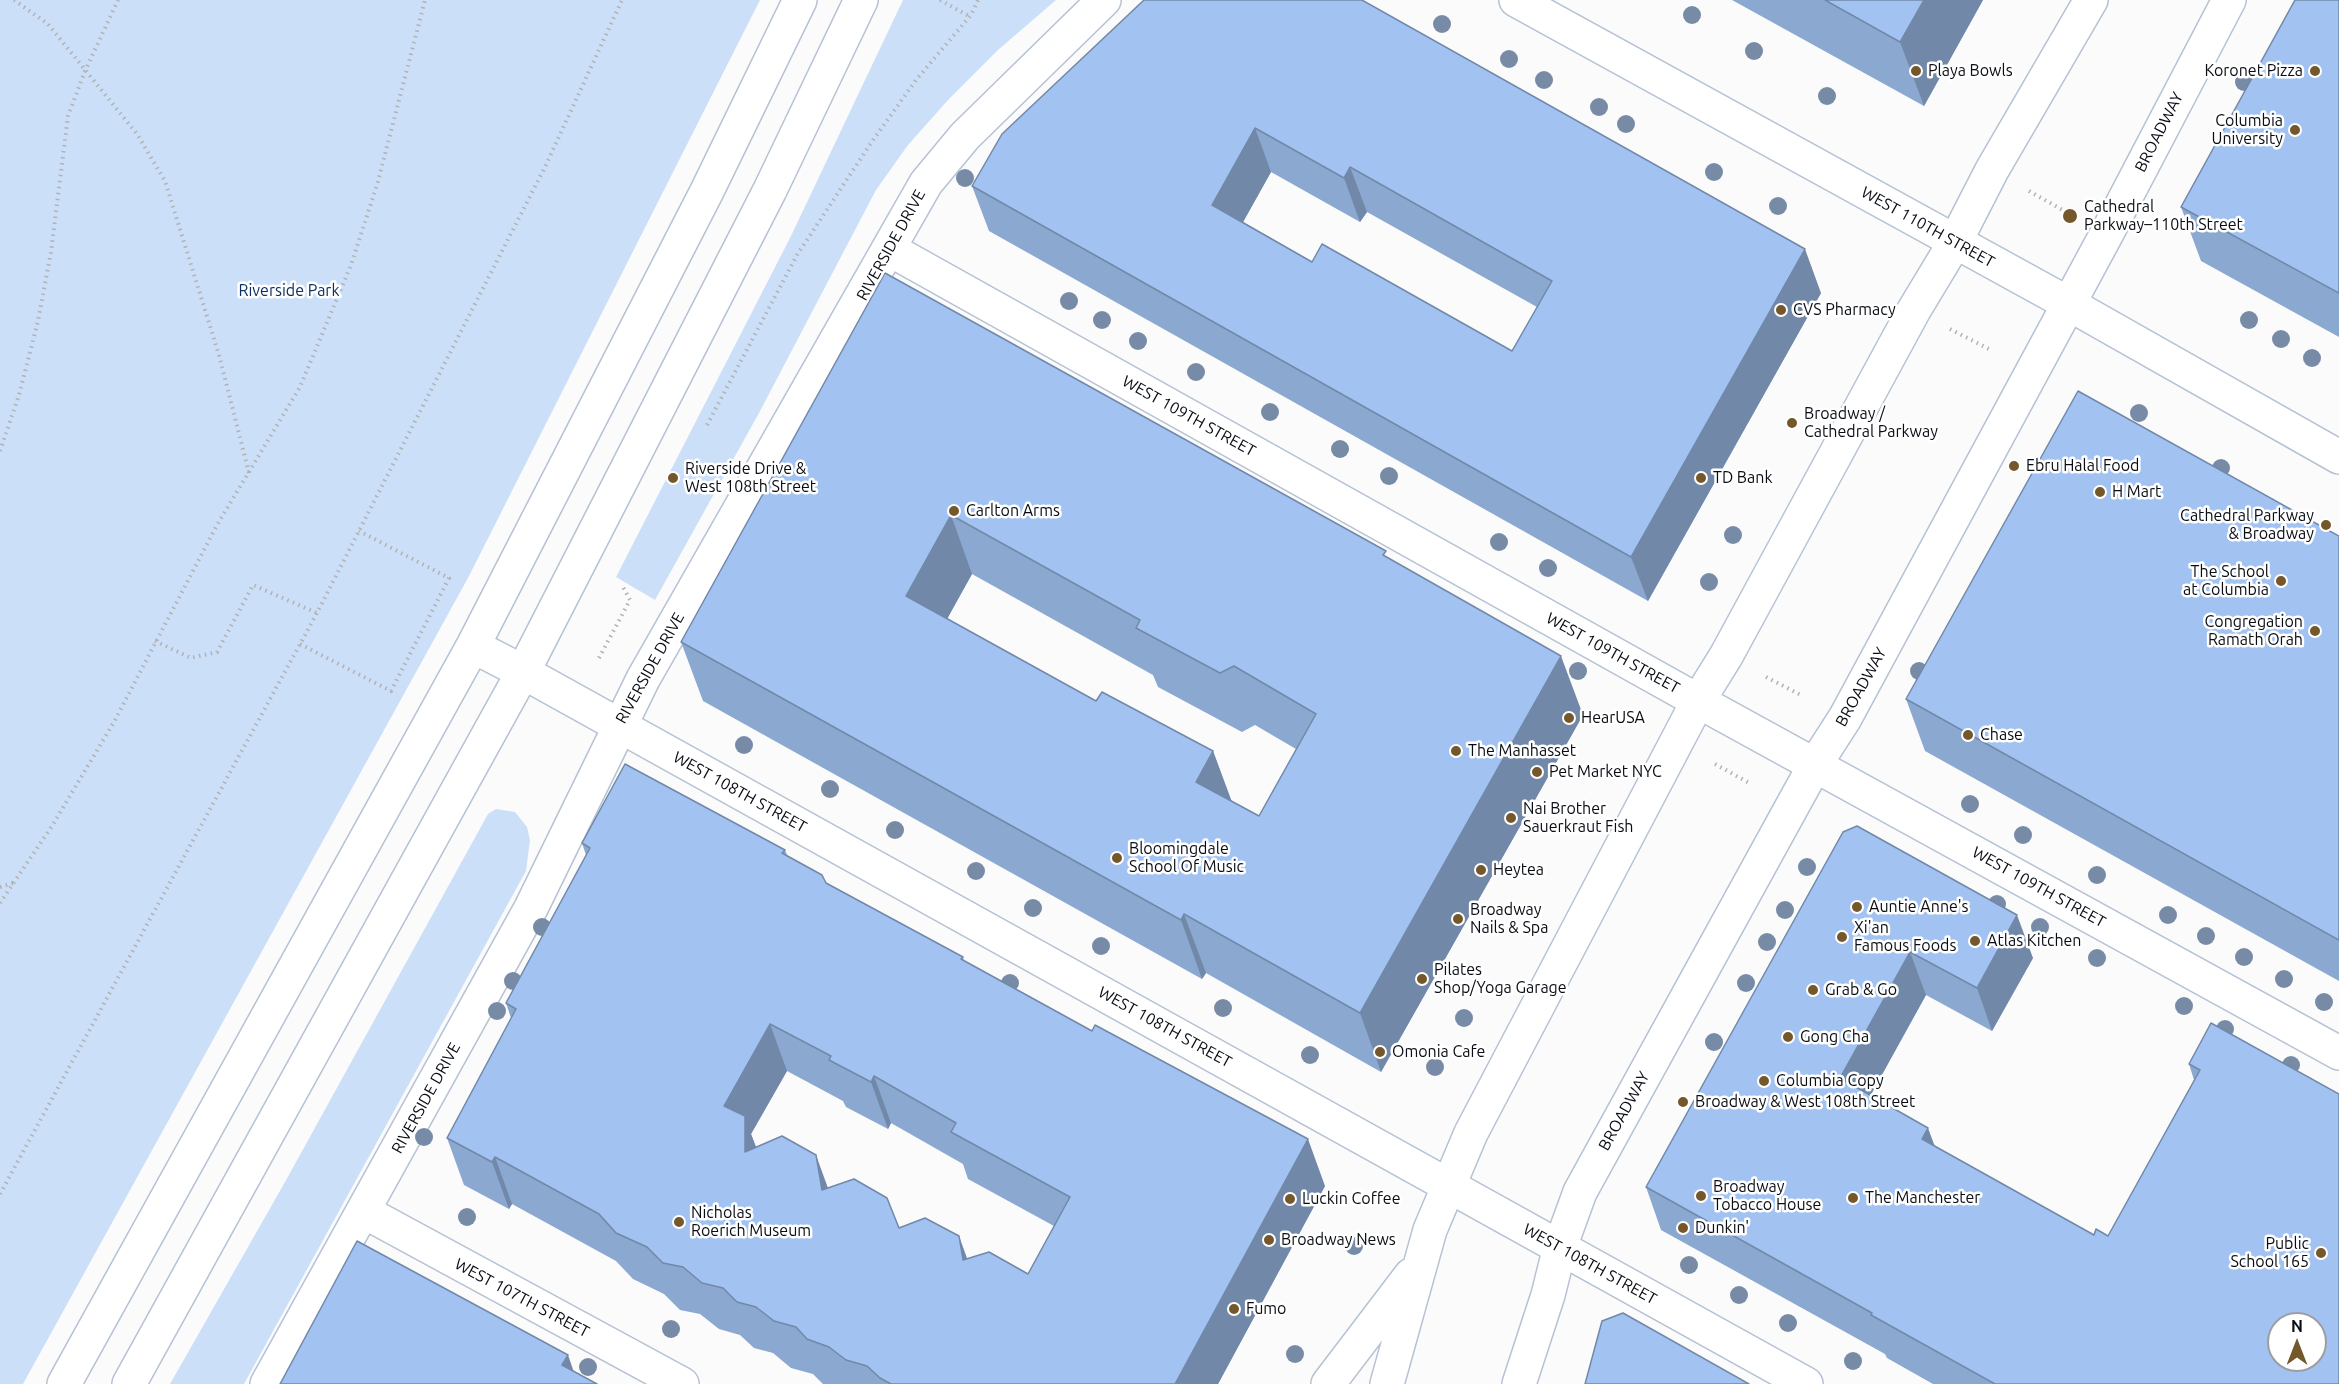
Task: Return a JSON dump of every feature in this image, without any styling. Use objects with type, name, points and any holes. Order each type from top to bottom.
[{"type":"main road","points":[[64,1384],[473,646],[707,190],[800,0]]},
{"type":"main road","points":[[129,1384],[523,672],[770,190],[861,0]]},
{"type":"main road","name":"RIVERSIDE DRIVE","points":[[267,1384],[531,908],[619,724],[926,183],[966,136],[1104,0]]},
{"type":"main road","name":"WEST 110TH STREET","points":[[1516,0],[2069,304],[2339,457]]},
{"type":"main road","points":[[1387,1384],[1430,1230],[1447,1185],[1471,1133],[1698,701],[1914,310],[1955,242],[1992,170],[2091,0]]},
{"type":"main road","name":"BROADWAY","points":[[1519,1384],[1548,1295],[1560,1247],[1580,1192],[1816,763],[1845,718],[2069,304],[2229,0]]},
{"type":"main road","name":"WEST 109TH STREET","points":[[889,249],[1698,701],[1816,763],[2339,1053]]},
{"type":"main road","name":"WEST 108TH STREET","points":[[473,646],[619,724],[1806,1384]]},
{"type":"main road","name":"WEST 107TH STREET","points":[[363,1211],[682,1384]]},
{"type":"main road","points":[[1328,1384],[1422,1262]]},
{"type":"path","points":[[14,0],[48,24],[137,134],[165,181],[219,355],[249,474]]},
{"type":"path","points":[[0,451],[19,395],[38,321],[51,252],[68,116],[85,71],[118,0]]},
{"type":"path","points":[[0,903],[52,826],[114,722],[217,525],[300,387],[351,265],[377,184],[425,0]]},
{"type":"path","points":[[0,1194],[317,613],[545,167],[622,0]]},
{"type":"path","points":[[940,0],[969,16]]},
{"type":"path","points":[[707,425],[797,255],[885,123],[969,16],[978,0]]},
{"type":"path","points":[[2029,190],[2066,212]]},
{"type":"path","points":[[1950,329],[1989,349]]},
{"type":"path","points":[[300,644],[391,691],[449,578],[359,531]]},
{"type":"path","points":[[155,641],[191,658],[217,652],[253,585],[317,613]]},
{"type":"path","points":[[599,658],[630,600],[622,585]]},
{"type":"path","points":[[1766,677],[1801,695]]},
{"type":"path","points":[[1715,764],[1751,784]]},
{"type":"path","points":[[0,886],[14,883]]},
{"type":"green space","name":"Riverside Park","points":[[0,0],[760,0],[468,578],[23,1384],[0,1384]]},
{"type":"green space","points":[[903,0],[1056,0],[998,50],[949,99],[908,145],[876,190],[759,413],[655,600],[616,577],[790,238]]},
{"type":"green space","points":[[496,809],[515,812],[527,827],[530,840],[526,871],[244,1384],[170,1384],[285,1182],[488,814]]},
{"type":"building","points":[[1144,0],[1362,0],[1805,249],[1631,557],[972,186],[1002,134]],"holes":[[[1255,128],[1344,178],[1350,167],[1552,281],[1512,351],[1322,244],[1312,262],[1212,205]]]},
{"type":"building","points":[[1825,0],[1924,0],[1900,42]]},
{"type":"building","name":"Columbia University","points":[[2295,0],[2339,0],[2339,293],[2181,207]]},
{"type":"building","points":[[885,273],[1386,551],[1383,555],[1561,656],[1360,1013],[1184,914],[1181,920],[681,642]],"holes":[[[951,515],[1140,620],[1136,628],[1220,673],[1234,666],[1316,714],[1259,816],[1196,782],[1213,751],[1102,692],[1096,701],[906,596]]]},
{"type":"building","points":[[2078,391],[2339,536],[2339,940],[1906,699]]},
{"type":"building","points":[[625,764],[785,850],[782,853],[822,875],[826,883],[963,957],[961,959],[1092,1031],[1095,1025],[1308,1139],[1175,1384],[891,1384],[867,1366],[846,1360],[829,1347],[807,1339],[796,1327],[774,1321],[756,1307],[737,1302],[723,1288],[702,1283],[683,1267],[663,1263],[647,1247],[616,1233],[599,1214],[495,1157],[492,1162],[447,1138],[516,1009],[506,1003],[590,848],[582,843]],"holes":[[[770,1024],[831,1056],[829,1060],[871,1082],[874,1076],[956,1123],[951,1132],[1070,1197],[1028,1274],[989,1252],[963,1260],[959,1236],[925,1218],[899,1228],[887,1198],[854,1179],[822,1190],[816,1155],[782,1136],[745,1152],[745,1116],[724,1106]]]},
{"type":"building","points":[[1857,826],[2017,915],[1977,988],[1910,952],[1840,1078],[1928,1128],[1922,1139],[2094,1235],[2096,1229],[2108,1236],[2200,1070],[2189,1064],[2211,1023],[2339,1094],[2339,1384],[1995,1384],[1646,1187],[1843,832]]},
{"type":"building","points":[[357,1241],[568,1355],[562,1365],[597,1384],[280,1384]]},
{"type":"building","points":[[1623,1313],[1749,1384],[1585,1384],[1602,1321]]},
{"type":"place","name":"Playa Bowls","points":[[1916,71]]},
{"type":"place","name":"Koronet Pizza","points":[[2315,71]]},
{"type":"place","name":"Columbia University","points":[[2295,130]]},
{"type":"place","name":"Cathedral Parkway–110th Street","points":[[2070,216]]},
{"type":"place","name":"CVS Pharmacy","points":[[1781,310]]},
{"type":"place","name":"Broadway / Cathedral Parkway","points":[[1792,423]]},
{"type":"place","name":"Ebru Halal Food","points":[[2014,466]]},
{"type":"place","name":"Riverside Drive & West 108th Street","points":[[673,478]]},
{"type":"place","name":"TD Bank","points":[[1701,478]]},
{"type":"place","name":"H Mart","points":[[2100,492]]},
{"type":"place","name":"Carlton Arms","points":[[954,511]]},
{"type":"place","name":"Cathedral Parkway & Broadway","points":[[2326,525]]},
{"type":"place","name":"The School at Columbia","points":[[2281,581]]},
{"type":"place","name":"Congregation Ramath Orah","points":[[2315,631]]},
{"type":"place","name":"HearUSA","points":[[1569,718]]},
{"type":"place","name":"Chase","points":[[1968,735]]},
{"type":"place","name":"The Manhasset","points":[[1456,751]]},
{"type":"place","name":"Pet Market NYC","points":[[1537,772]]},
{"type":"place","name":"Nai Brother Sauerkraut Fish","points":[[1511,818]]},
{"type":"place","name":"Bloomingdale School Of Music","points":[[1117,858]]},
{"type":"place","name":"Heytea","points":[[1481,870]]},
{"type":"place","name":"Auntie Anne's","points":[[1857,907]]},
{"type":"place","name":"Broadway Nails & Spa","points":[[1458,919]]},
{"type":"place","name":"Xi'an Famous Foods","points":[[1842,937]]},
{"type":"place","name":"Atlas Kitchen","points":[[1975,941]]},
{"type":"place","name":"Pilates Shop/Yoga Garage","points":[[1422,979]]},
{"type":"place","name":"Grab & Go","points":[[1813,990]]},
{"type":"place","name":"Gong Cha","points":[[1788,1037]]},
{"type":"place","name":"Omonia Cafe","points":[[1380,1052]]},
{"type":"place","name":"Columbia Copy","points":[[1764,1081]]},
{"type":"place","name":"Broadway & West 108th Street","points":[[1683,1102]]},
{"type":"place","name":"Broadway Tobacco House","points":[[1701,1196]]},
{"type":"place","name":"The Manchester","points":[[1853,1198]]},
{"type":"place","name":"Luckin Coffee","points":[[1290,1199]]},
{"type":"place","name":"Nicholas Roerich Museum","points":[[679,1222]]},
{"type":"place","name":"Dunkin'","points":[[1683,1228]]},
{"type":"place","name":"Broadway News","points":[[1269,1240]]},
{"type":"place","name":"Public School 165","points":[[2321,1253]]},
{"type":"place","name":"Fumo","points":[[1234,1309]]}]
